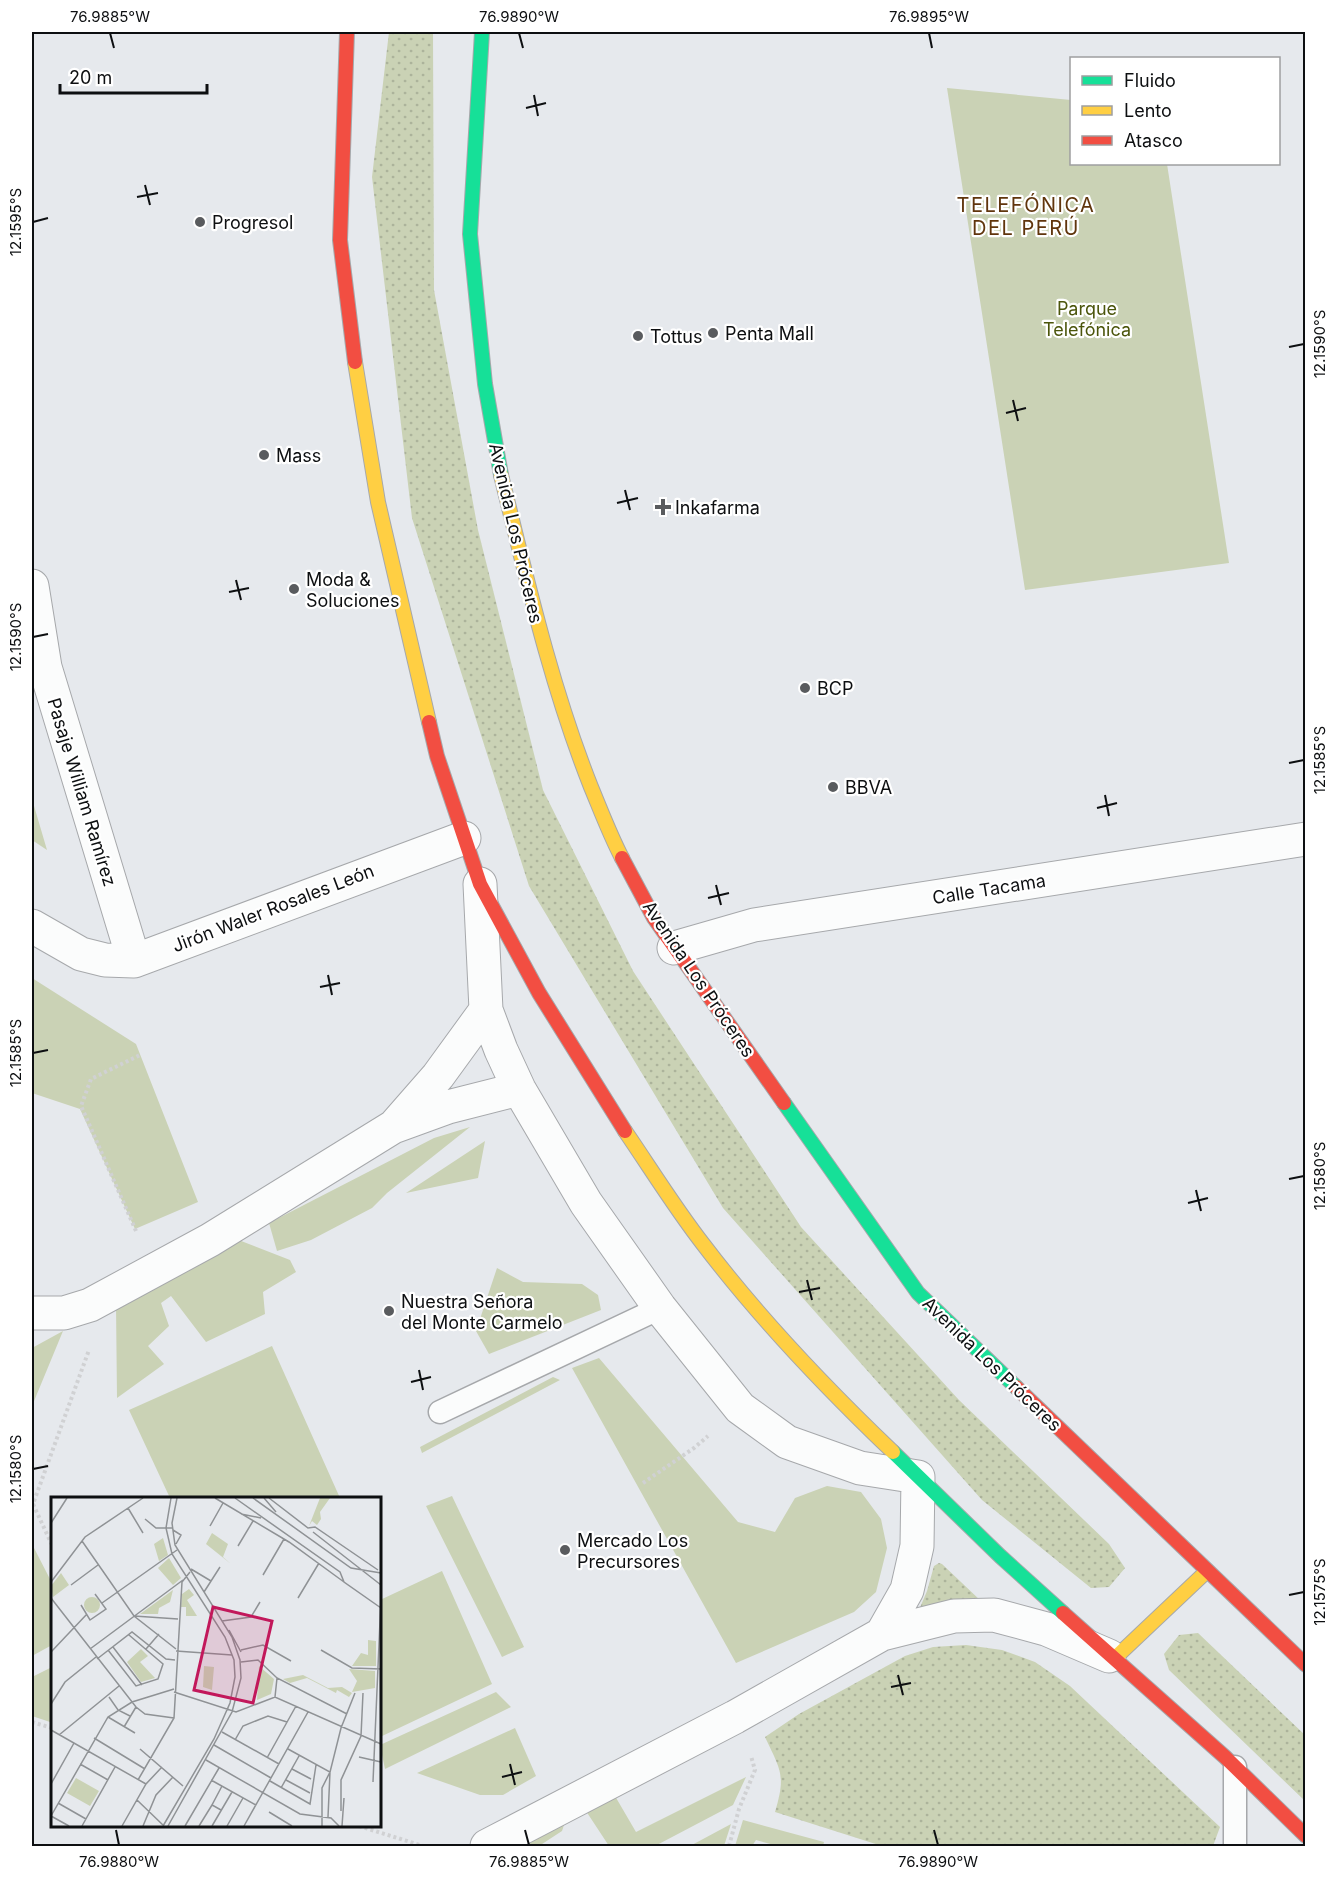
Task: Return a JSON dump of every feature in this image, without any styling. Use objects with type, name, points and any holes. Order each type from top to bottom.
[{"type":"main road","points":[[347,32],[340,240],[360,398],[378,502],[437,756],[480,884],[539,993],[616,1119],[702,1242],[769,1325],[829,1391],[1000,1556],[1235,1767],[1305,1836]]},
{"type":"main road","name":"Avenida Los Próceres","points":[[482,32],[470,234],[485,384],[501,475],[539,631],[575,746],[613,841],[654,918],[674,948],[918,1293],[1305,1665]]},
{"type":"main road","points":[[1115,1658],[1207,1571]]},
{"type":"street","name":"Pasaje William Ramírez","points":[[32,586],[45,667],[134,961]]},
{"type":"street","name":"Jirón Waler Rosales León","points":[[32,926],[81,954],[105,960],[134,961],[464,838]]},
{"type":"street","name":"Calle Tacama","points":[[674,948],[754,925],[1305,839]]},
{"type":"street","points":[[480,884],[486,1011],[519,1089],[586,1203],[660,1308],[740,1408],[787,1442],[860,1468],[918,1477],[917,1546],[907,1590],[882,1634]]},
{"type":"street","points":[[393,1128],[438,1076],[486,1011]]},
{"type":"street","points":[[32,1313],[64,1313],[90,1305],[210,1240],[393,1128],[448,1107],[519,1089]]},
{"type":"street","points":[[487,1846],[735,1717],[882,1634],[954,1616],[994,1615],[1046,1629],[1115,1658]]},
{"type":"lane","points":[[440,1412],[660,1308]]},
{"type":"lane","points":[[1235,1767],[1235,1846]]},
{"type":"path","points":[[140,1054],[91,1079],[81,1106],[140,1238]]},
{"type":"path","points":[[51,1543],[33,1504],[91,1346],[90,1305]]},
{"type":"path","points":[[643,1483],[694,1448]]},
{"type":"path","points":[[729,1846],[755,1770],[735,1717]]},
{"type":"path","points":[[32,1722],[51,1728]]},
{"type":"path","points":[[362,1827],[423,1846]]},
{"type":"green space","points":[[389,32],[433,32],[434,290],[478,530],[543,790],[633,971],[801,1227],[959,1400],[1109,1544],[1125,1568],[1109,1587],[1091,1588],[982,1500],[723,1208],[529,886],[412,518],[372,177]]},
{"type":"green space","name":"Parque Telefónica","points":[[947,88],[1070,100],[1070,165],[1167,165],[1229,563],[1025,590]]},
{"type":"green space","points":[[32,799],[47,850],[32,840]]},
{"type":"green space","points":[[32,978],[136,1044],[198,1202],[135,1229],[80,1109],[32,1093]]},
{"type":"green space","points":[[470,1127],[387,1193],[372,1208],[311,1240],[277,1251],[269,1223],[434,1138]]},
{"type":"green space","points":[[485,1141],[478,1178],[406,1193]]},
{"type":"green space","points":[[236,1239],[290,1260],[296,1272],[263,1292],[265,1314],[206,1342],[171,1296],[161,1303],[169,1326],[148,1346],[164,1364],[117,1398],[116,1305]]},
{"type":"green space","points":[[497,1268],[523,1282],[582,1284],[598,1295],[601,1310],[489,1354],[476,1331]]},
{"type":"green space","points":[[63,1331],[32,1406],[32,1348]]},
{"type":"green space","points":[[272,1346],[340,1497],[170,1497],[129,1410]]},
{"type":"green space","points":[[599,1358],[738,1522],[775,1532],[795,1498],[827,1486],[861,1492],[881,1519],[887,1548],[876,1592],[854,1612],[736,1663],[572,1368]]},
{"type":"green space","points":[[553,1377],[560,1380],[422,1453],[420,1447]]},
{"type":"green space","points":[[452,1496],[524,1647],[502,1657],[426,1506]]},
{"type":"green space","points":[[33,1546],[51,1581],[51,1646],[32,1656]]},
{"type":"green space","points":[[939,1563],[981,1601],[919,1610],[934,1566]]},
{"type":"green space","points":[[442,1571],[492,1684],[381,1737],[381,1600]]},
{"type":"green space","points":[[1198,1633],[1305,1735],[1305,1801],[1169,1670],[1164,1654],[1179,1635]]},
{"type":"green space","points":[[966,1645],[1002,1650],[1035,1662],[1070,1686],[1220,1827],[1213,1846],[882,1846],[775,1812],[780,1789],[780,1773],[765,1737],[799,1714],[905,1656],[933,1647]]},
{"type":"green space","points":[[51,1668],[50,1722],[32,1716],[32,1677]]},
{"type":"green space","points":[[496,1692],[511,1707],[385,1769],[381,1745]]},
{"type":"green space","points":[[515,1728],[536,1776],[503,1795],[480,1795],[417,1773]]},
{"type":"green space","points":[[746,1777],[733,1805],[655,1846],[609,1846],[584,1808],[615,1796],[636,1832]]},
{"type":"green space","points":[[566,1819],[562,1831],[539,1846],[506,1846]]},
{"type":"green space","points":[[743,1820],[824,1842],[823,1846],[778,1846],[756,1840],[752,1846],[735,1846]]},
{"type":"green space","points":[[731,1824],[724,1846],[690,1846]]},
{"type":"traffic: fast","points":[[482,32],[470,234],[485,384],[501,475]]},
{"type":"traffic: fast","points":[[784,1103],[918,1293],[1016,1387]]},
{"type":"traffic: fast","points":[[893,1452],[1000,1556],[1063,1613]]},
{"type":"traffic: slow","points":[[355,362],[378,502],[429,722]]},
{"type":"traffic: slow","points":[[501,475],[520,554],[564,710],[591,787],[622,858]]},
{"type":"traffic: slow","points":[[625,1131],[693,1230],[747,1299],[818,1377],[893,1452]]},
{"type":"traffic: slow","points":[[1115,1658],[1207,1571]]},
{"type":"traffic: jam","points":[[347,32],[340,240],[355,362]]},
{"type":"traffic: jam","points":[[429,722],[437,756],[480,884],[539,993],[625,1131]]},
{"type":"traffic: jam","points":[[622,858],[654,918],[784,1103]]},
{"type":"traffic: jam","points":[[1016,1387],[1306,1665]]},
{"type":"traffic: jam","points":[[1063,1613],[1225,1757],[1306,1836]]},
{"type":"place","name":"Progresol","points":[[200,222]]},
{"type":"place","name":"Penta Mall","points":[[713,333]]},
{"type":"place","name":"Tottus","points":[[638,336]]},
{"type":"place","name":"Mass","points":[[264,455]]},
{"type":"place","name":"Inkafarma","points":[[663,507]]},
{"type":"place","name":"Moda & Soluciones","points":[[294,589]]},
{"type":"place","name":"BCP","points":[[805,688]]},
{"type":"place","name":"BBVA","points":[[833,787]]},
{"type":"place","name":"Nuestra Señora del Monte Carmelo","points":[[389,1311]]},
{"type":"place","name":"Mercado Los Precursores","points":[[565,1550]]},
{"type":"district","name":"TELEFÓNICA DEL PERÚ","points":[[1026,216]]}]
